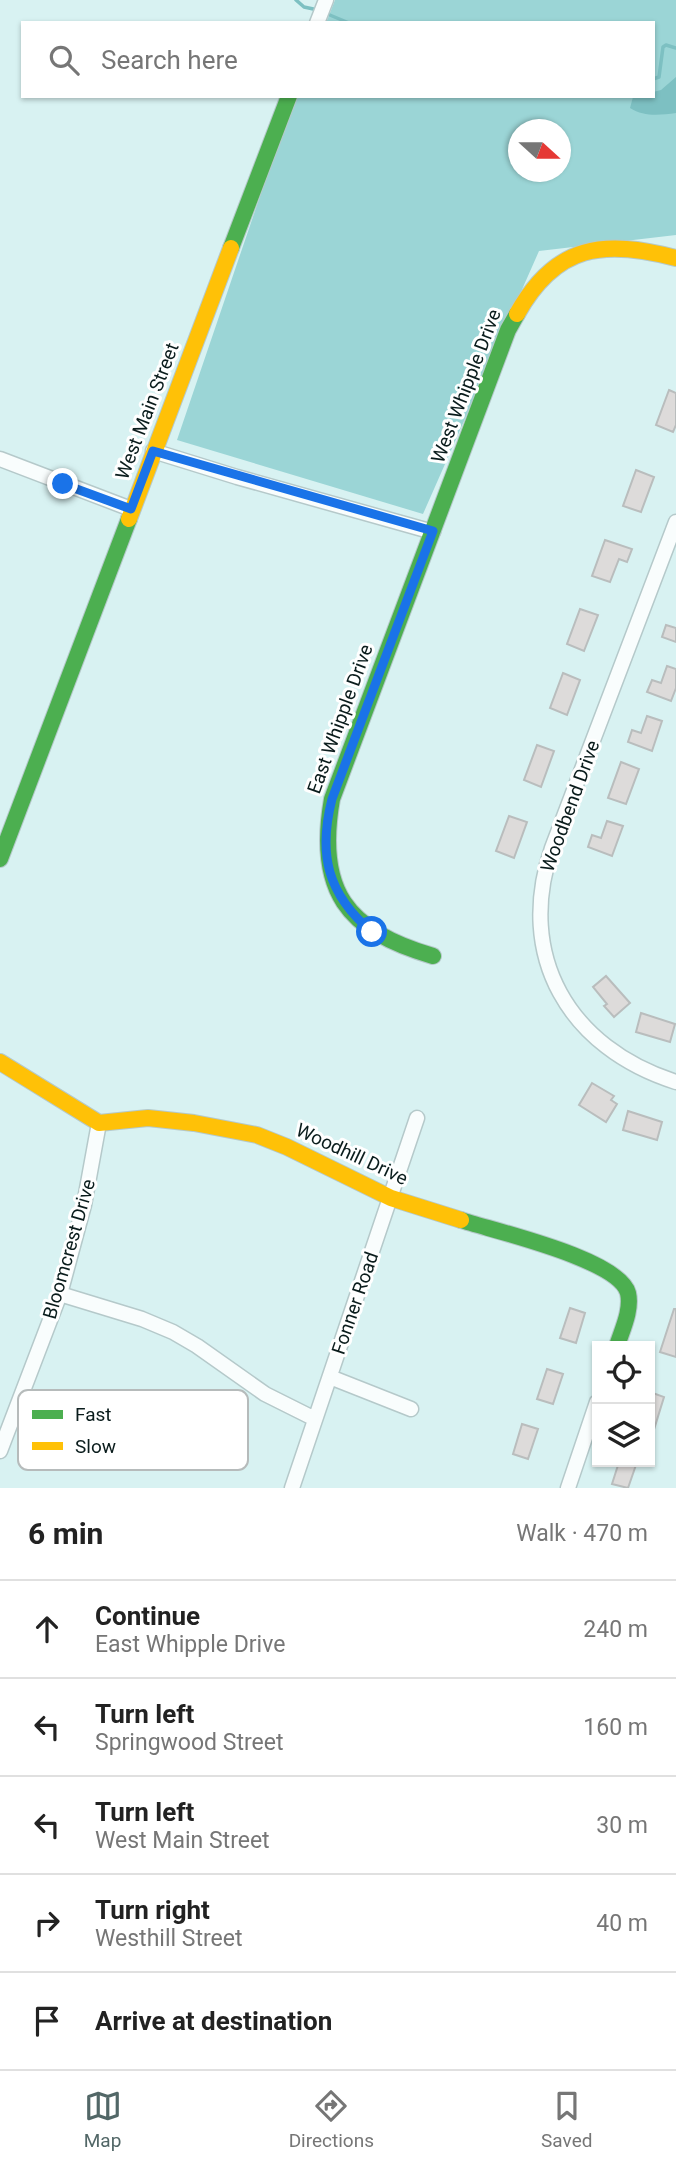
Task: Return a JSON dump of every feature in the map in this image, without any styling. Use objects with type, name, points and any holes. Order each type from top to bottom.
[{"type":"street","points":[[318,21],[326,0]]},
{"type":"street","name":"West Main Street","points":[[2,848],[288,98]]},
{"type":"street","name":"West Whipple Drive","points":[[433,531],[508,330],[526,296],[540,279],[555,266],[589,250],[630,247],[676,258]]},
{"type":"street","points":[[153,451],[433,531]]},
{"type":"street","points":[[0,459],[131,509]]},
{"type":"street","name":"Woodbend Drive","points":[[676,522],[552,848],[544,876],[540,907],[542,937],[549,964],[563,998],[580,1023],[624,1060],[642,1070],[676,1082]]},
{"type":"street","name":"East Whipple Drive","points":[[433,531],[332,799],[326,821],[325,842],[327,862],[334,885],[356,919],[392,944],[433,956]]},
{"type":"street","points":[[0,1062],[99,1123]]},
{"type":"street","name":"Woodhill Drive","points":[[99,1123],[148,1118],[257,1135],[391,1198],[610,1269],[624,1283],[629,1300],[618,1341]]},
{"type":"street","name":"Fonner Road","points":[[292,1488],[417,1118]]},
{"type":"street","name":"Bloomcrest Drive","points":[[23,1390],[60,1294],[84,1205],[99,1123]]},
{"type":"street","points":[[60,1294],[142,1319],[173,1332],[265,1394],[315,1419]]},
{"type":"street","points":[[330,1377],[411,1409]]},
{"type":"street","name":"Bloomcrest Drive","points":[[0,1451],[18,1404]]},
{"type":"street","points":[[568,1488],[596,1404]]},
{"type":"shaded area","points":[[335,0],[676,0],[676,235],[539,251],[423,514],[177,440],[273,158],[296,98],[655,98],[655,21],[327,21]]},
{"type":"shaded area","points":[[676,77],[676,113],[646,114],[630,108],[633,98],[655,98],[655,92],[661,90]]},
{"type":"building","points":[[669,390],[676,393],[676,425],[673,432],[656,425]]},
{"type":"building","points":[[636,470],[654,477],[641,512],[623,506]]},
{"type":"building","points":[[605,540],[632,549],[627,562],[619,559],[610,582],[592,576]]},
{"type":"building","points":[[580,609],[598,615],[584,651],[567,644]]},
{"type":"building","points":[[666,625],[676,628],[676,642],[662,637]]},
{"type":"building","points":[[667,666],[676,669],[676,688],[671,701],[647,692],[652,680],[661,683]]},
{"type":"building","points":[[563,673],[580,680],[567,715],[550,708]]},
{"type":"building","points":[[647,716],[662,721],[652,751],[628,742],[632,730],[641,733]]},
{"type":"building","points":[[537,745],[554,751],[541,787],[524,780]]},
{"type":"building","points":[[621,762],[639,769],[626,804],[608,798]]},
{"type":"building","points":[[509,816],[527,822],[514,858],[496,851]]},
{"type":"building","points":[[607,821],[623,826],[612,856],[588,847],[592,835],[601,838]]},
{"type":"building","points":[[606,976],[630,1003],[614,1017],[593,987]]},
{"type":"building","points":[[641,1013],[675,1024],[670,1042],[636,1032]]},
{"type":"building","points":[[592,1083],[614,1096],[611,1100],[617,1104],[606,1122],[579,1105]]},
{"type":"building","points":[[628,1111],[662,1122],[657,1140],[623,1130]]},
{"type":"building","points":[[570,1308],[585,1313],[576,1343],[560,1338]]},
{"type":"building","points":[[676,1309],[676,1357],[660,1352]]},
{"type":"building","points":[[547,1369],[563,1374],[553,1404],[537,1399]]},
{"type":"building","points":[[655,1394],[664,1397],[655,1426]]},
{"type":"building","points":[[522,1424],[538,1429],[528,1459],[513,1454]]},
{"type":"building","points":[[617,1467],[635,1467],[628,1488],[612,1484]]},
{"type":"waterway","points":[[296,0],[304,7],[318,10]]},
{"type":"waterway","points":[[325,13],[344,21]]},
{"type":"waterway","points":[[655,78],[659,77],[663,47],[666,45],[676,48]]},
{"type":"traffic: fast","points":[[231,248],[288,98]]},
{"type":"traffic: fast","points":[[433,956],[378,934],[344,902],[334,882],[329,858],[328,831],[332,799],[508,330],[517,314]]},
{"type":"traffic: fast","points":[[0,859],[129,519]]},
{"type":"traffic: fast","points":[[461,1220],[554,1248],[603,1269],[620,1281],[628,1293],[629,1306],[619,1341]]},
{"type":"traffic: slow","points":[[129,519],[231,248]]},
{"type":"traffic: slow","points":[[517,314],[548,273],[565,261],[584,253],[626,249],[676,258]]},
{"type":"traffic: slow","points":[[0,1062],[99,1123],[148,1118],[194,1123],[257,1135],[391,1198],[461,1220]]},
{"type":"route","points":[[63,484],[131,509],[153,451],[433,531],[326,821],[327,862],[334,885],[356,919],[372,932]]}]
